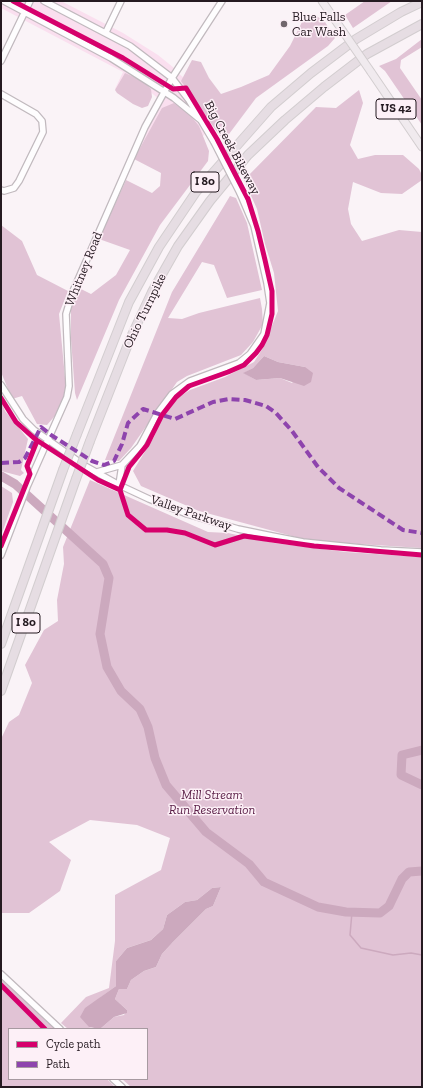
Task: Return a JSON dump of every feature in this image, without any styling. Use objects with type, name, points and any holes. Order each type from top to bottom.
[{"type":"highway","name":"Ohio Turnpike","points":[[1,644],[63,470],[129,302],[159,247],[196,192],[271,107],[311,73],[356,39],[401,12],[422,2]]},
{"type":"highway","name":"Ohio Turnpike","points":[[1,691],[76,479],[130,339],[152,292],[178,246],[210,201],[248,155],[285,120],[367,54],[422,24]]},
{"type":"main road","name":"US 42","points":[[322,1],[422,146]]},
{"type":"street","points":[[4,1],[111,58],[164,92],[202,121]]},
{"type":"street","points":[[1,61],[30,1]]},
{"type":"street","points":[[44,1],[106,32],[130,46],[172,78],[202,121],[240,193],[254,226],[270,303],[264,334],[250,354],[239,363],[190,381],[172,394],[157,414],[140,446],[122,465],[97,472]]},
{"type":"street","points":[[106,32],[121,1]]},
{"type":"street","name":"Whitney Road","points":[[1,555],[19,506],[67,397],[69,386],[66,314],[71,297],[145,127],[172,78],[222,1]]},
{"type":"street","points":[[1,94],[36,114],[42,121],[43,132],[20,181],[14,188],[4,191],[1,190]]},
{"type":"street","name":"Valley Parkway","points":[[1,385],[23,419],[48,441],[119,485],[187,514],[238,529],[303,542],[381,550],[422,552]]},
{"type":"street","points":[[119,485],[122,465]]},
{"type":"street","points":[[1,974],[59,1028]]},
{"type":"shaded area","points":[[1,1],[61,1],[123,33],[158,55],[201,92],[222,115],[195,145],[164,171],[133,154],[160,100],[148,90],[147,106],[115,89],[123,72],[1,8]]},
{"type":"shaded area","points":[[264,356],[278,362],[305,367],[313,373],[311,382],[304,386],[280,378],[256,380],[243,373],[253,368]]},
{"type":"shaded area","points":[[221,887],[213,906],[206,909],[173,942],[162,954],[156,967],[144,971],[131,980],[127,989],[119,989],[115,999],[127,1010],[127,1013],[114,1017],[101,1028],[89,1027],[80,1017],[85,1008],[116,986],[116,961],[127,948],[151,940],[163,929],[167,915],[185,902],[197,900],[212,888]]},
{"type":"green space","points":[[365,1],[392,1],[353,28],[345,15]]},
{"type":"green space","points":[[315,15],[325,22],[335,38],[328,46],[256,98],[226,138],[220,136],[181,81],[192,60],[201,62],[209,78],[221,94],[241,87],[269,75],[290,46],[303,20]]},
{"type":"green space","points":[[422,39],[422,47],[401,60],[400,68],[422,100],[422,125],[385,71],[379,66],[396,59]]},
{"type":"green space","points":[[125,73],[143,81],[151,89],[152,97],[148,106],[142,108],[133,104],[117,93],[115,90]]},
{"type":"green space","points":[[359,90],[363,103],[350,145],[358,159],[375,155],[403,155],[419,169],[422,175],[422,180],[402,194],[381,193],[353,182],[348,209],[351,224],[362,241],[399,230],[422,232],[422,548],[303,539],[199,511],[141,486],[133,471],[154,437],[164,412],[176,399],[190,390],[225,377],[254,362],[263,348],[278,311],[274,273],[265,244],[257,209],[244,180],[316,107],[336,108]],"holes":[[[264,356],[278,362],[305,367],[292,383],[280,378],[256,380],[244,373],[253,368]]]},
{"type":"green space","points":[[174,103],[191,116],[199,126],[209,151],[208,161],[160,225],[119,300],[77,400],[75,393],[71,339],[71,309],[74,299],[79,288],[91,294],[116,275],[130,250],[99,239],[126,180],[152,193],[160,186],[161,173],[134,159],[162,108]]},
{"type":"green space","points":[[230,196],[236,198],[247,223],[262,290],[227,298],[214,265],[202,262],[168,318],[182,319],[199,313],[260,298],[263,324],[253,342],[241,355],[187,376],[177,382],[131,448],[119,461],[105,460],[172,292]]},
{"type":"green space","points":[[1,225],[22,241],[37,275],[68,291],[59,314],[66,388],[60,410],[47,425],[37,424],[22,396],[12,399],[1,372]]},
{"type":"green space","points":[[1,401],[5,411],[28,439],[21,470],[24,473],[20,476],[1,471]]},
{"type":"green space","name":"Mill Stream Run Reservation","points":[[90,480],[208,532],[228,533],[274,543],[346,552],[422,557],[422,1087],[131,1087],[123,1080],[148,1080],[148,1028],[101,1028],[114,1017],[124,1015],[127,1010],[115,999],[119,989],[127,989],[131,980],[144,971],[156,967],[162,954],[173,942],[206,909],[213,906],[221,887],[212,888],[197,900],[185,902],[167,915],[163,929],[151,940],[127,948],[116,961],[116,986],[101,997],[89,1027],[92,1028],[67,1028],[61,1023],[86,997],[109,988],[115,941],[115,895],[161,870],[170,838],[137,825],[90,820],[49,842],[71,860],[60,891],[29,913],[1,913],[1,739],[9,722],[19,715],[32,683],[25,665],[44,630],[58,621],[57,600],[64,564],[63,547]]},
{"type":"green space","points":[[1,486],[12,493],[13,502],[2,533]]},
{"type":"green space","points":[[1,979],[54,1028],[8,1028],[8,1080],[108,1080],[115,1087],[1,1087]]},
{"type":"waterway","points":[[1,476],[15,484],[103,564],[109,578],[100,634],[107,667],[121,691],[140,709],[148,727],[155,758],[166,785],[206,832],[249,864],[264,882],[318,907],[346,912],[380,913],[389,906],[402,879],[409,872],[422,871]]},
{"type":"waterway","points":[[422,750],[402,755],[401,775],[422,785]]},
{"type":"waterway","points":[[352,912],[350,935],[361,948],[393,955],[411,953],[422,955]]},
{"type":"marked path","points":[[1,463],[19,462],[25,458],[41,427],[92,461],[104,465],[114,461],[122,444],[128,423],[143,409],[175,419],[213,402],[229,399],[245,400],[266,406],[276,413],[292,431],[318,467],[339,488],[403,530],[422,533]]},
{"type":"cycle path","name":"Big Creek Bikeway","points":[[13,1],[123,58],[173,89],[186,88],[217,139],[248,199],[258,231],[272,291],[272,314],[267,335],[256,353],[244,365],[189,386],[176,397],[162,415],[147,445],[129,467],[120,490]]},
{"type":"cycle path","points":[[1,398],[16,422],[35,439],[98,480],[120,490],[128,515],[146,530],[167,530],[185,533],[215,545],[244,536],[314,546],[422,555]]},
{"type":"cycle path","points":[[1,546],[30,474],[27,466],[37,441]]},
{"type":"cycle path","points":[[1,985],[44,1028]]},
{"type":"place","name":"Blue Falls Car Wash","points":[[284,24]]}]
